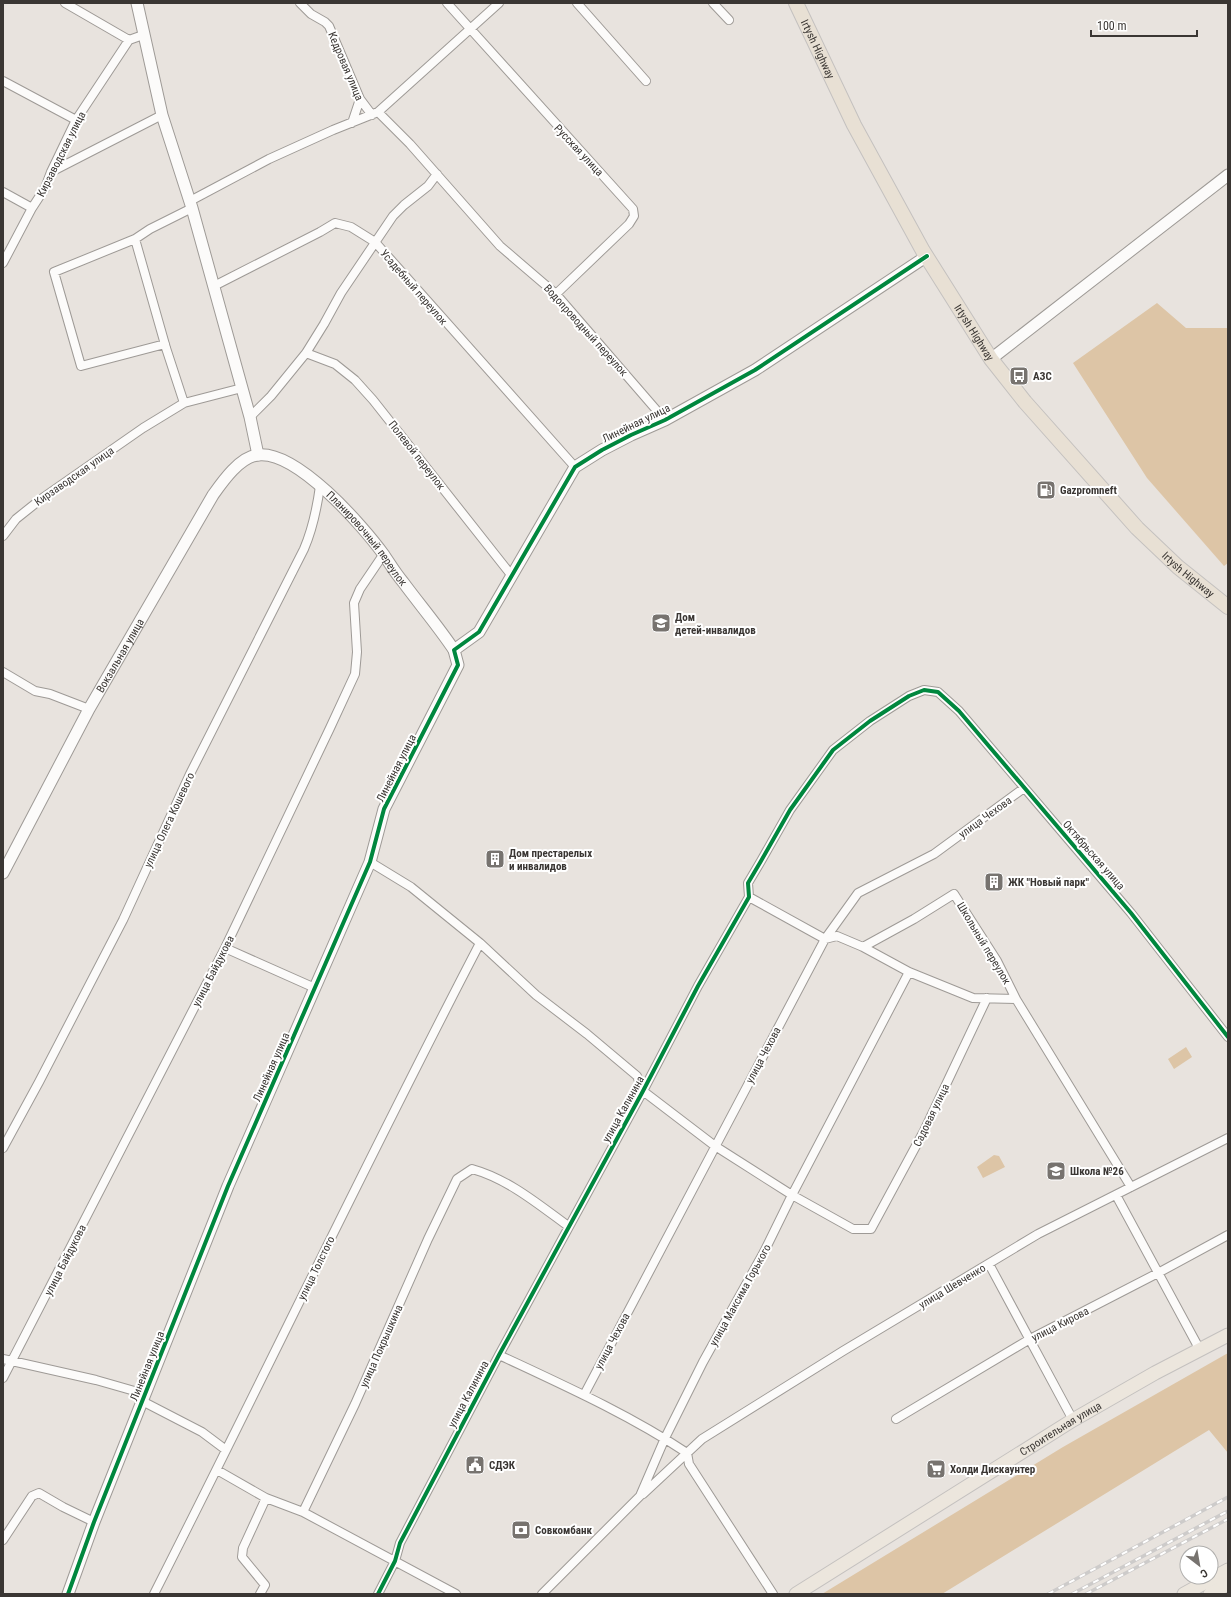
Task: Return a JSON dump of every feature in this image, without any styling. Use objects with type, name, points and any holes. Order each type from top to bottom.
[{"type":"highway","name":"Irtysh Highway","points":[[796,3],[854,125],[927,256],[991,359],[1025,402],[1137,528],[1178,567],[1228,607]]},
{"type":"main road","name":"Строительная улица","points":[[796,1594],[1073,1420],[1228,1335]]},
{"type":"main road","points":[[1184,1594],[1228,1570]]},
{"type":"main road","points":[[1210,1594],[1228,1584]]},
{"type":"street","points":[[65,3],[129,40],[143,35]]},
{"type":"street","points":[[137,3],[162,115],[191,204],[250,416],[258,454]]},
{"type":"street","name":"Кедровая улица","points":[[300,3],[311,14],[329,26],[360,99],[410,144],[437,174]]},
{"type":"street","name":"Русская улица","points":[[447,3],[633,209],[634,216],[629,224],[556,294]]},
{"type":"street","points":[[165,344],[82,366],[54,272],[135,239],[191,204],[269,159],[375,114],[499,3]]},
{"type":"street","points":[[577,3],[646,81]]},
{"type":"street","points":[[713,3],[729,20]]},
{"type":"street","name":"Кирзаводская улица","points":[[3,263],[32,208],[45,188],[76,120],[129,40]]},
{"type":"street","points":[[3,81],[76,120]]},
{"type":"street","points":[[352,123],[360,99]]},
{"type":"street","points":[[51,172],[162,115]]},
{"type":"street","points":[[250,416],[271,396],[306,353],[341,293],[393,216],[428,186],[437,174]]},
{"type":"street","name":"Водопроводный переулок","points":[[437,174],[500,246],[556,294],[665,420]]},
{"type":"street","points":[[991,359],[1228,175]]},
{"type":"street","points":[[3,192],[32,208]]},
{"type":"street","name":"Усадебный переулок","points":[[214,286],[335,223],[351,227],[374,242],[575,468]]},
{"type":"street","points":[[135,239],[165,344],[184,403]]},
{"type":"street","name":"Линейная улица","points":[[68,1594],[94,1522],[228,1186],[370,862],[384,810],[458,665],[454,650],[479,632],[575,468],[602,450],[665,420],[755,370],[927,256]]},
{"type":"street","name":"Полевой переулок","points":[[306,353],[335,364],[355,380],[378,406],[512,576]]},
{"type":"street","name":"Кирзаводская улица","points":[[3,536],[16,519],[41,499],[143,428],[184,403],[242,388]]},
{"type":"street","name":"Планировочный переулок","points":[[258,454],[271,456],[296,466],[320,486],[353,518],[383,555],[454,650]]},
{"type":"street","name":"Вокзальная улица","points":[[3,873],[89,709],[213,495],[228,474],[248,457],[258,454]]},
{"type":"street","name":"улица Олега Кошевого","points":[[3,1148],[123,920],[190,774],[304,549],[311,532],[317,510],[320,486]]},
{"type":"street","name":"улица Байдукова","points":[[3,1378],[225,948],[355,674],[357,652],[354,603],[360,589],[383,555]]},
{"type":"street","points":[[3,672],[35,692],[50,694],[89,709]]},
{"type":"street","name":"улица Калинина","points":[[378,1594],[395,1561],[400,1543],[568,1226],[643,1091],[698,986],[749,897],[748,883],[790,810],[833,750],[870,721],[909,696],[924,690],[938,692]]},
{"type":"street","name":"Октябрьская улица","points":[[938,692],[960,711],[1135,918],[1228,1037]]},
{"type":"street","name":"улица Чехова","points":[[584,1395],[825,939],[858,893],[934,854],[1024,788]]},
{"type":"street","points":[[370,862],[411,887],[480,943],[536,995],[587,1034],[637,1076],[643,1091],[715,1146],[792,1194]]},
{"type":"street","name":"Школьный переулок","points":[[863,947],[914,919],[954,894],[997,961],[1016,999],[1131,1187]]},
{"type":"street","points":[[749,897],[825,939],[838,936],[863,947]]},
{"type":"street","name":"улица Толстого","points":[[154,1594],[217,1470],[412,1075],[480,943]]},
{"type":"street","name":"Школьный переулок","points":[[863,947],[910,972],[973,998],[1016,999]]},
{"type":"street","points":[[225,948],[315,988]]},
{"type":"street","name":"улица Максима Горького","points":[[542,1594],[640,1496],[665,1438],[704,1362],[764,1252],[792,1194],[910,972]]},
{"type":"street","name":"Садовая улица","points":[[792,1194],[853,1229],[871,1229],[924,1131],[987,998]]},
{"type":"street","name":"улица Шевченко","points":[[640,1496],[702,1439],[836,1355],[1038,1234],[1228,1138]]},
{"type":"street","name":"улица Покрышкина","points":[[303,1512],[355,1404],[428,1238],[457,1179],[472,1169],[485,1172],[520,1191],[568,1226]]},
{"type":"street","points":[[1116,1195],[1200,1350]]},
{"type":"street","name":"улица Кирова","points":[[896,1419],[1030,1339],[1228,1235]]},
{"type":"street","points":[[989,1264],[1073,1420]]},
{"type":"street","points":[[499,1355],[584,1395],[665,1438],[687,1453],[689,1464],[773,1594]]},
{"type":"street","points":[[3,1359],[96,1380],[144,1398],[202,1432],[226,1450]]},
{"type":"street","points":[[217,1470],[266,1498],[303,1512],[456,1594]]},
{"type":"street","points":[[3,1540],[32,1496],[38,1493],[94,1522]]},
{"type":"street","points":[[260,1594],[265,1585],[242,1557],[243,1548],[266,1498]]},
{"type":"shaded area","points":[[1157,303],[1186,328],[1228,328],[1228,563],[1224,566],[1147,478],[1073,363]]},
{"type":"shaded area","points":[[1186,1047],[1192,1057],[1174,1069],[1168,1059]]},
{"type":"shaded area","points":[[994,1155],[999,1156],[1005,1167],[983,1178],[977,1167]]},
{"type":"shaded area","points":[[1228,1353],[1228,1453],[1209,1430],[942,1594],[822,1594],[1063,1447]]},
{"type":"railway","points":[[1048,1594],[1228,1497]]},
{"type":"railway","points":[[1072,1594],[1228,1511]]},
{"type":"railway","points":[[1086,1594],[1228,1519]]},
{"type":"cycle path","points":[[68,1594],[94,1522],[228,1186],[370,862],[384,809],[458,665],[454,650],[479,632],[575,467],[602,450],[665,420],[755,370],[927,256]]},
{"type":"cycle path","points":[[378,1594],[395,1561],[400,1543],[499,1355],[643,1091],[698,986],[749,897],[748,883],[790,810],[833,750],[870,721],[909,696],[924,690],[938,692],[959,711],[1131,913],[1228,1037]]},
{"type":"place","name":"АЗС","points":[[1019,376]]},
{"type":"place","name":"Gazpromneft","points":[[1046,490]]},
{"type":"place","name":"Дом детей-инвалидов","points":[[661,623]]},
{"type":"place","name":"Дом престарелых и инвалидов","points":[[495,859]]},
{"type":"place","name":"ЖК \"Новый парк\"","points":[[994,882]]},
{"type":"place","name":"Школа №26","points":[[1056,1171]]},
{"type":"place","name":"СДЭК","points":[[475,1465]]},
{"type":"place","name":"Холди Дискаунтер","points":[[936,1469]]},
{"type":"place","name":"Совкомбанк","points":[[521,1530]]}]
